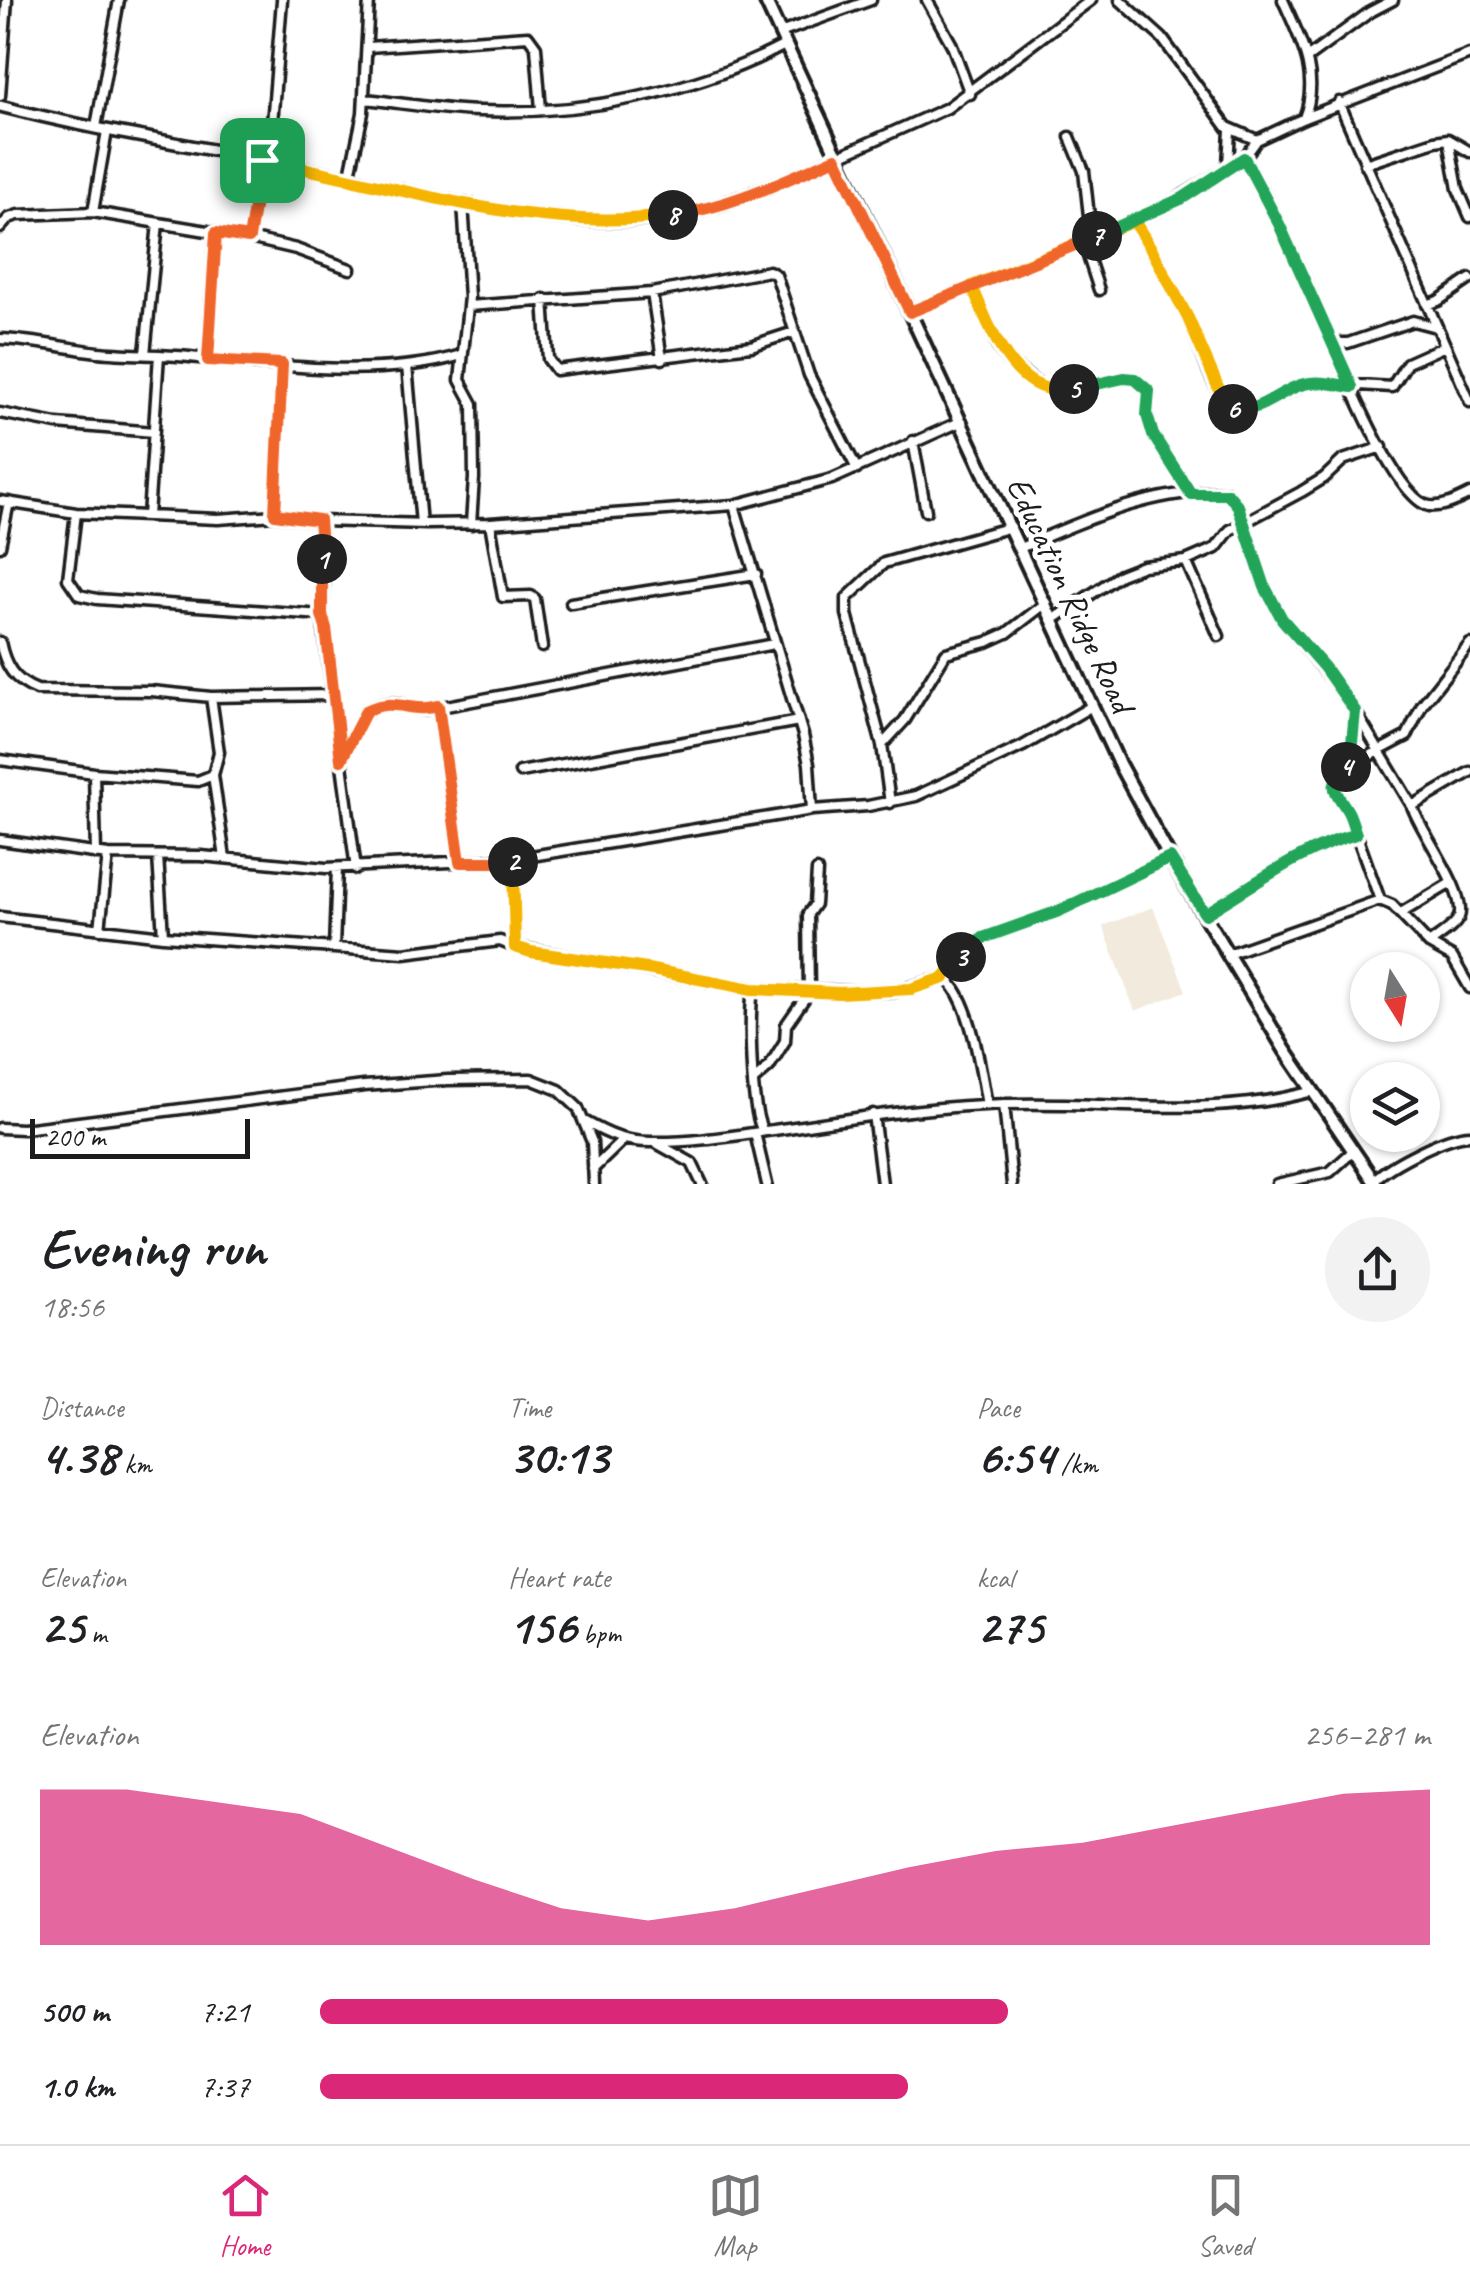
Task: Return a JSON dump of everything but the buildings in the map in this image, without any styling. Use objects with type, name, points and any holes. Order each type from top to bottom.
[{"type":"main road","name":"Education Ridge Road","points":[[765,0],[1092,706],[1170,858],[1350,1149]]},
{"type":"main road","name":"Education Ridge Road","points":[[1352,1152],[1375,1182]]},
{"type":"street","points":[[0,96],[7,0]]},
{"type":"street","points":[[96,127],[119,0]]},
{"type":"street","points":[[249,238],[266,160],[282,0]]},
{"type":"street","points":[[349,179],[364,98],[369,0]]},
{"type":"street","points":[[780,33],[871,0]]},
{"type":"street","points":[[927,0],[952,44],[970,94]]},
{"type":"street","points":[[0,106],[463,203],[591,221],[648,219],[702,212],[761,192],[948,108],[1091,0]]},
{"type":"street","points":[[1120,0],[1162,38],[1230,130],[1257,140]]},
{"type":"street","points":[[1282,0],[1307,58],[1313,89],[1304,118]]},
{"type":"street","points":[[1307,58],[1393,0]]},
{"type":"street","points":[[368,47],[528,36],[536,47],[541,110]]},
{"type":"street","points":[[364,98],[480,111],[541,110],[632,100],[721,72],[785,45]]},
{"type":"street","points":[[910,312],[1183,198],[1244,158],[1257,140],[1304,118],[1470,54]]},
{"type":"street","points":[[1339,102],[1436,327],[1465,379],[1470,402]]},
{"type":"street","points":[[93,212],[107,130]]},
{"type":"street","points":[[1228,166],[1230,130]]},
{"type":"street","points":[[1070,137],[1084,170],[1089,216],[1096,236]]},
{"type":"street","points":[[1365,164],[1413,146],[1448,139],[1470,152]]},
{"type":"street","points":[[1448,139],[1458,189],[1470,217]]},
{"type":"street","points":[[1244,158],[1279,224],[1382,448],[1406,486],[1425,504],[1448,503],[1470,494]]},
{"type":"street","points":[[463,203],[468,306],[460,380],[472,404],[471,524]]},
{"type":"street","points":[[0,228],[18,216],[93,212],[249,238],[296,249],[350,269]]},
{"type":"street","points":[[1134,221],[1230,407],[1245,412],[1310,382],[1392,388],[1407,363],[1446,346]]},
{"type":"street","points":[[145,354],[158,223]]},
{"type":"street","points":[[208,360],[216,233]]},
{"type":"street","points":[[1083,241],[1099,290]]},
{"type":"street","points":[[468,306],[652,293],[768,271],[776,275],[810,374],[857,468]]},
{"type":"street","points":[[1426,304],[1453,292],[1470,278]]},
{"type":"street","points":[[972,286],[998,348],[1008,361],[1043,388],[1060,392],[1124,378],[1135,379],[1149,391],[1147,415],[1153,435],[1191,494]]},
{"type":"street","points":[[652,293],[662,359]]},
{"type":"street","points":[[544,299],[548,360],[556,370],[751,346],[794,332]]},
{"type":"street","points":[[1332,343],[1348,343],[1413,321],[1436,327]]},
{"type":"street","points":[[0,339],[208,360],[377,368],[433,364],[462,355]]},
{"type":"street","points":[[148,516],[159,355]]},
{"type":"street","points":[[275,514],[282,364]]},
{"type":"street","points":[[407,366],[421,524]]},
{"type":"street","points":[[0,413],[56,424],[154,432]]},
{"type":"street","points":[[0,546],[4,502],[76,513],[218,519],[275,514],[421,524],[490,523],[734,505],[832,479],[962,421]]},
{"type":"street","points":[[913,441],[926,510]]},
{"type":"street","points":[[1054,619],[1120,574],[1142,566],[1186,562],[1216,548],[1230,530],[1244,526],[1324,478],[1343,460],[1382,448]]},
{"type":"street","points":[[1020,548],[1090,518],[1152,500],[1228,494],[1238,506],[1265,587],[1282,619],[1324,667],[1355,711],[1412,806],[1461,904],[1456,922],[1429,944]]},
{"type":"street","points":[[734,505],[799,721],[809,764],[812,810]]},
{"type":"street","points":[[76,513],[68,578],[79,595],[96,600],[322,615]]},
{"type":"street","points":[[319,520],[324,582],[322,615],[356,869]]},
{"type":"street","points":[[490,523],[503,597],[535,599],[542,647]]},
{"type":"street","points":[[890,803],[882,745],[847,614],[847,598],[884,562],[1011,527]]},
{"type":"street","points":[[1186,562],[1219,636]]},
{"type":"street","points":[[570,603],[756,574]]},
{"type":"street","points":[[882,745],[905,720],[946,653],[1008,633],[1046,604]]},
{"type":"street","points":[[0,642],[10,671],[26,686],[38,690],[211,696],[333,695]]},
{"type":"street","points":[[341,760],[366,711],[396,702],[418,711],[774,644]]},
{"type":"street","points":[[1469,983],[1452,957],[1429,944],[1401,913],[1380,900],[1347,808],[1334,792],[1334,784],[1350,764],[1406,736],[1422,705],[1470,644]]},
{"type":"street","points":[[211,696],[219,752],[214,775],[225,858]]},
{"type":"street","points":[[438,706],[460,862]]},
{"type":"street","points":[[0,840],[108,855],[225,858],[356,869],[513,859],[812,810],[890,803],[916,796],[1023,746],[1092,706]]},
{"type":"street","points":[[1350,764],[1355,711]]},
{"type":"street","points":[[520,772],[799,721]]},
{"type":"street","points":[[0,760],[94,773],[198,781],[214,775]]},
{"type":"street","points":[[1412,806],[1470,772]]},
{"type":"street","points":[[94,773],[96,854]]},
{"type":"street","points":[[1205,914],[1286,863],[1333,840],[1356,834]]},
{"type":"street","points":[[100,928],[108,855]]},
{"type":"street","points":[[158,856],[164,936]]},
{"type":"street","points":[[0,916],[164,936],[404,953],[500,941],[515,947],[752,989],[894,992],[944,978],[967,950],[983,938],[1072,905],[1170,858]]},
{"type":"street","points":[[513,859],[515,947]]},
{"type":"street","points":[[334,948],[337,868]]},
{"type":"street","points":[[754,1080],[769,1067],[784,1042],[786,1025],[809,992],[808,914],[815,904],[818,871]]},
{"type":"street","points":[[1401,913],[1451,882]]},
{"type":"street","points":[[1228,954],[1380,900]]},
{"type":"street","points":[[951,970],[973,1038],[987,1104]]},
{"type":"street","points":[[944,978],[955,986]]},
{"type":"street","points":[[752,989],[754,1105],[767,1184]]},
{"type":"street","points":[[0,1128],[23,1129],[364,1086],[531,1079],[559,1090],[578,1108],[592,1142],[594,1184]]},
{"type":"street","points":[[586,1122],[622,1140],[654,1142],[699,1140],[873,1114],[987,1104],[1223,1106],[1284,1099],[1313,1091]]},
{"type":"street","points":[[1004,1104],[1012,1184]]},
{"type":"street","points":[[873,1114],[882,1184]]},
{"type":"street","points":[[1375,1182],[1403,1160],[1456,1136],[1470,1134]]},
{"type":"street","points":[[593,1169],[622,1140]]},
{"type":"street","points":[[692,1163],[699,1140]]},
{"type":"street","points":[[654,1142],[692,1163],[702,1184]]},
{"type":"street","points":[[1277,1184],[1330,1172],[1352,1152]]},
{"type":"shaded area","points":[[1153,907],[1186,991],[1135,1011],[1103,926]]},
{"type":"route","points":[[262,160],[249,238],[216,233],[208,360],[282,364],[275,514],[319,520],[324,582],[322,615],[341,760],[366,711],[396,702],[418,711],[438,706],[460,862],[513,859],[515,947],[752,989],[894,992],[944,978],[967,950],[983,938],[1059,911],[1170,858],[1205,914],[1286,863],[1333,840],[1356,834],[1347,808],[1334,792],[1334,784],[1350,764],[1355,711],[1324,667],[1282,619],[1265,587],[1238,506],[1228,494],[1191,494],[1153,435],[1147,415],[1149,391],[1135,379],[1060,392],[1043,388],[1008,361],[998,348],[972,286],[1096,236],[1134,221],[1188,318],[1222,396],[1235,411],[1245,412],[1310,382],[1352,387],[1279,224],[1244,158],[1158,210],[1134,221],[972,286],[910,312],[836,158],[761,192],[702,212],[591,221],[463,203],[262,160]]}]
